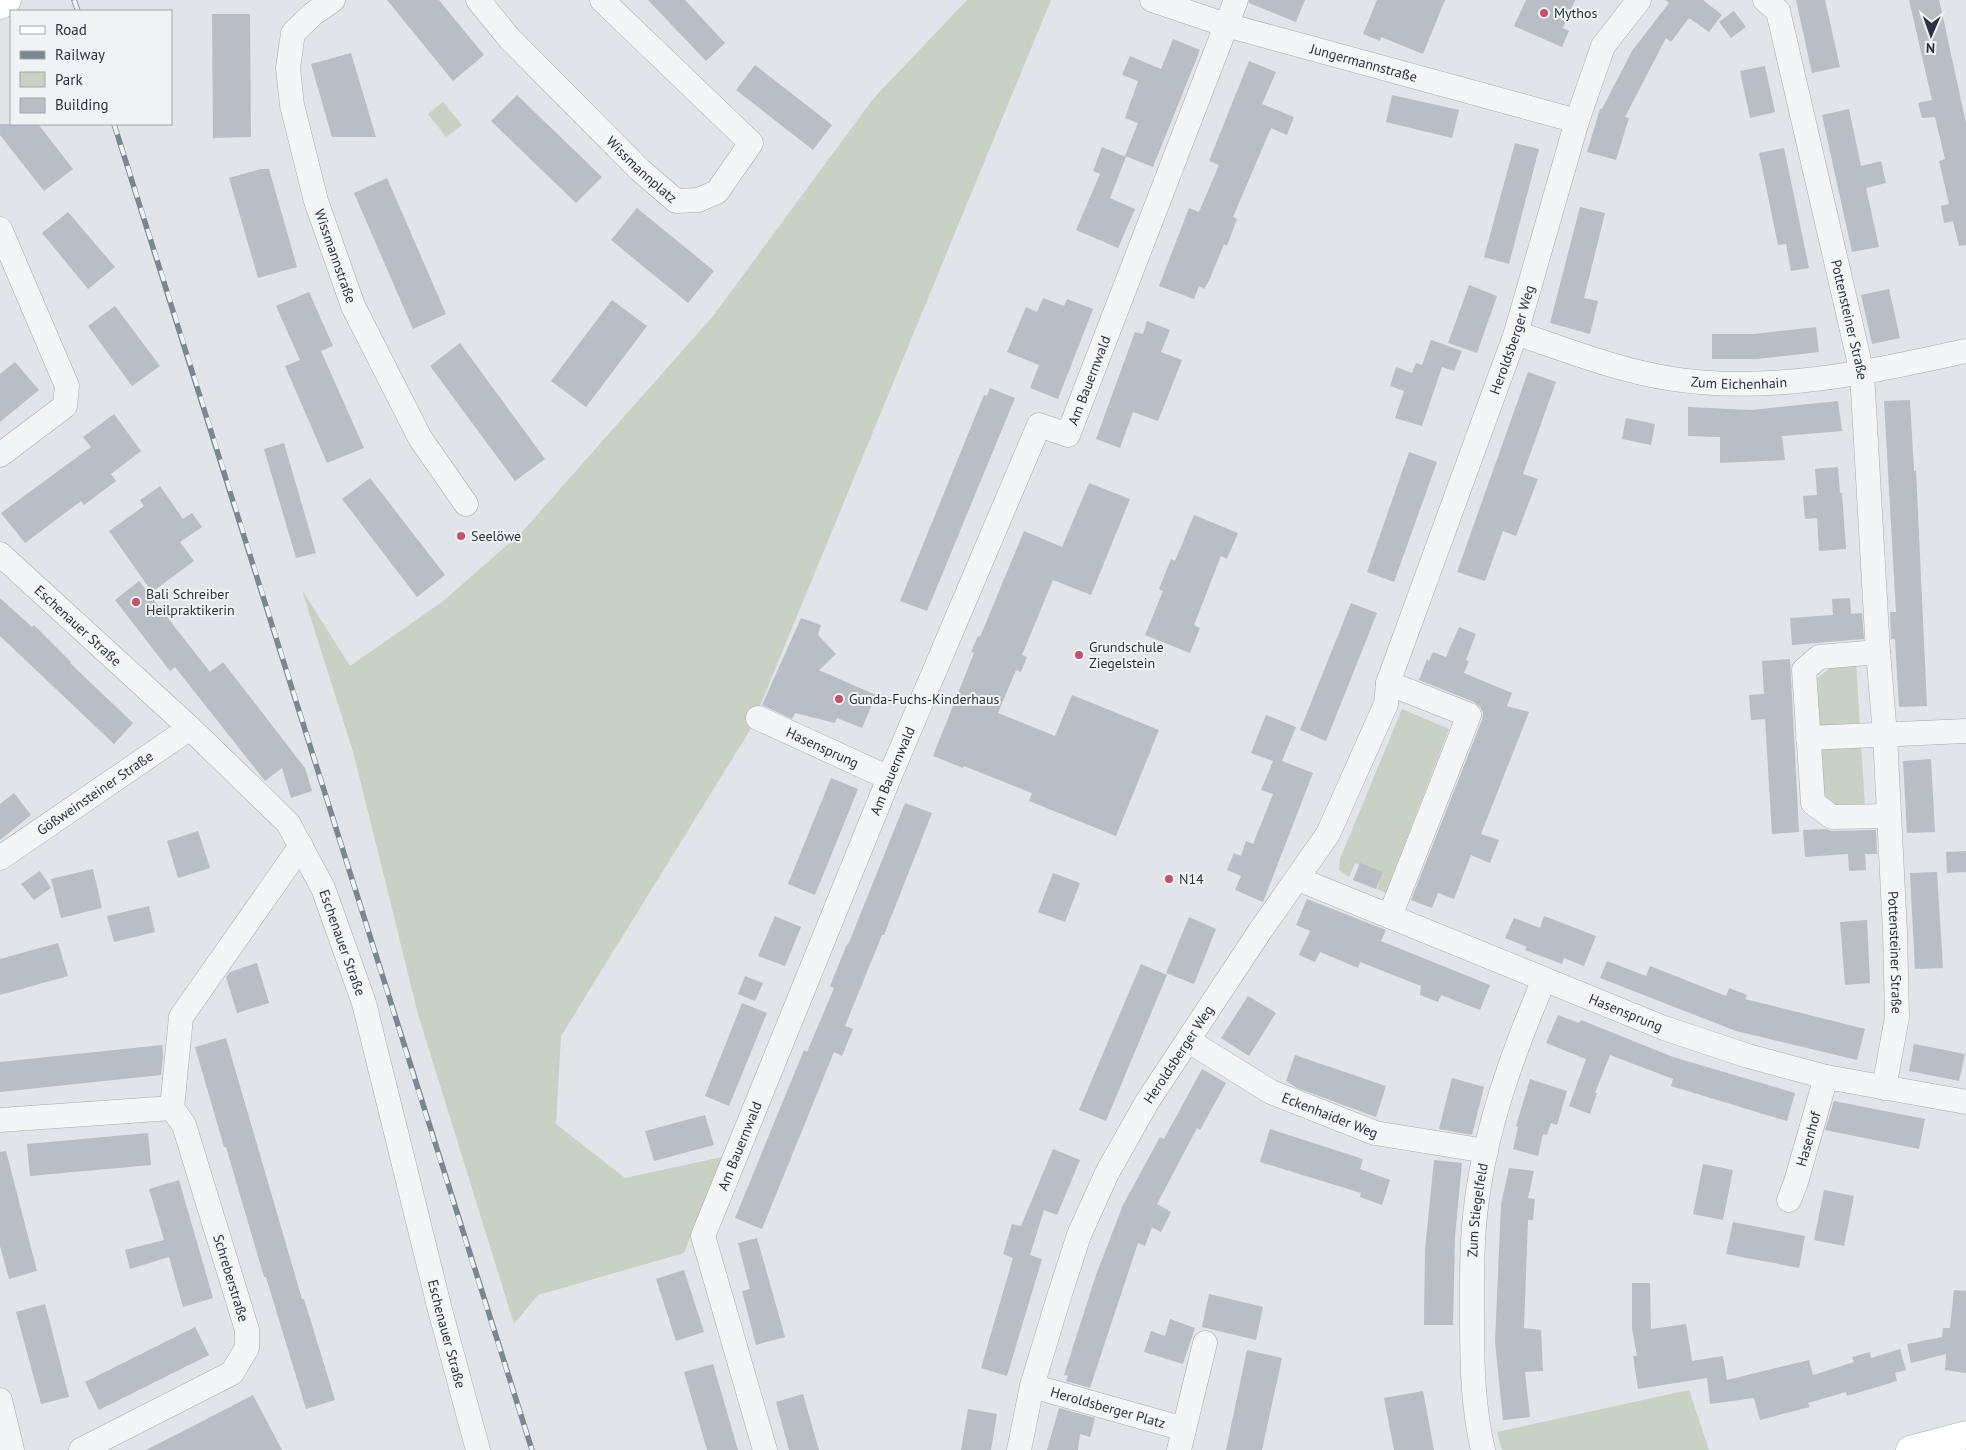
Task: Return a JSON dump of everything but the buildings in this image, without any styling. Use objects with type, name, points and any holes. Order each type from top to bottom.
[{"type":"main road","points":[[0,5],[7,0]]},
{"type":"main road","points":[[1910,1450],[1966,1435]]},
{"type":"street","name":"Wissmannstraße","points":[[333,0],[313,14],[293,34],[288,68],[292,105],[316,201],[353,306],[420,438],[466,504]]},
{"type":"street","name":"Wissmannplatz","points":[[478,0],[517,46],[640,170],[676,201],[698,200],[717,192],[751,143],[602,0]]},
{"type":"street","name":"Jungermannstraße","points":[[1152,0],[1226,25],[1577,121]]},
{"type":"street","points":[[1226,25],[1236,0]]},
{"type":"street","name":"Heroldsberger Weg","points":[[1019,1450],[1032,1386],[1079,1235],[1107,1173],[1147,1102],[1260,931],[1328,834],[1386,704],[1388,683],[1516,333],[1577,121],[1603,46],[1640,0]]},
{"type":"street","name":"Pottensteiner Straße","points":[[1765,0],[1778,11],[1862,373],[1878,652],[1885,735],[1897,1017],[1884,1088]]},
{"type":"street","name":"Am Bauernwald","points":[[765,1450],[703,1236],[888,778],[1038,425],[1068,435],[1226,25]]},
{"type":"street","points":[[0,229],[67,386],[66,406],[0,454]]},
{"type":"street","name":"Zum Eichenhain","points":[[1516,333],[1626,370],[1688,381],[1757,385],[1862,373],[1966,351]]},
{"type":"street","name":"Eschenauer Straße","points":[[0,554],[190,728],[288,823],[301,846],[323,888],[364,1003],[440,1310],[478,1450]]},
{"type":"street","points":[[1878,652],[1819,657],[1804,670],[1812,803],[1832,817],[1889,816]]},
{"type":"street","points":[[1388,683],[1469,714],[1390,916]]},
{"type":"street","name":"Hasensprung","points":[[758,718],[888,778]]},
{"type":"street","name":"Gößweinsteiner Straße","points":[[0,858],[190,728]]},
{"type":"street","points":[[1808,738],[1966,731]]},
{"type":"street","points":[[0,1120],[172,1108],[181,1017],[301,846]]},
{"type":"street","name":"Hasensprung","points":[[1298,879],[1664,1028],[1748,1056],[1826,1077],[1966,1102]]},
{"type":"street","name":"Zum Stiegelfeld","points":[[1483,1450],[1474,1386],[1472,1268],[1475,1215],[1486,1150],[1503,1089],[1531,1010],[1544,980]]},
{"type":"street","name":"Eckenhaider Weg","points":[[1189,1041],[1271,1092],[1376,1133],[1486,1150]]},
{"type":"street","name":"Hasenhof","points":[[1789,1200],[1796,1182],[1826,1077]]},
{"type":"street","name":"Schreberstraße","points":[[80,1450],[232,1373],[247,1348],[247,1330],[190,1142],[184,1125],[172,1108]]},
{"type":"street","name":"Heroldsberger Platz","points":[[1032,1386],[1182,1440],[1205,1343]]},
{"type":"street","points":[[0,1400],[12,1450]]},
{"type":"green space","points":[[967,0],[1051,0],[750,730],[561,1036],[556,1124],[625,1178],[722,1157],[684,1253],[538,1295],[514,1324],[418,1014],[354,755],[302,590],[350,666],[442,602],[522,532],[713,316],[873,99]]},
{"type":"green space","points":[[443,102],[462,125],[446,137],[428,114]]},
{"type":"green space","points":[[1856,661],[1860,728],[1824,731],[1815,722],[1813,681],[1838,662]]},
{"type":"green space","points":[[1402,709],[1449,729],[1386,893],[1377,889],[1382,874],[1355,863],[1349,877],[1339,870],[1340,859]]},
{"type":"green space","points":[[1861,744],[1865,808],[1833,808],[1819,796],[1817,758],[1826,745]]},
{"type":"green space","points":[[1689,1390],[1709,1450],[1502,1450],[1497,1432]]},
{"type":"railway","points":[[74,0],[78,10]]},
{"type":"railway","points":[[114,125],[532,1450]]},
{"type":"place","name":"Mythos","points":[[1544,13]]},
{"type":"place","name":"Seelöwe","points":[[461,536]]},
{"type":"place","name":"Bali Schreiber Heilpraktikerin","points":[[136,602]]},
{"type":"place","name":"Grundschule Ziegelstein","points":[[1079,655]]},
{"type":"place","name":"Gunda-Fuchs-Kinderhaus","points":[[839,699]]},
{"type":"place","name":"N14","points":[[1169,879]]}]
